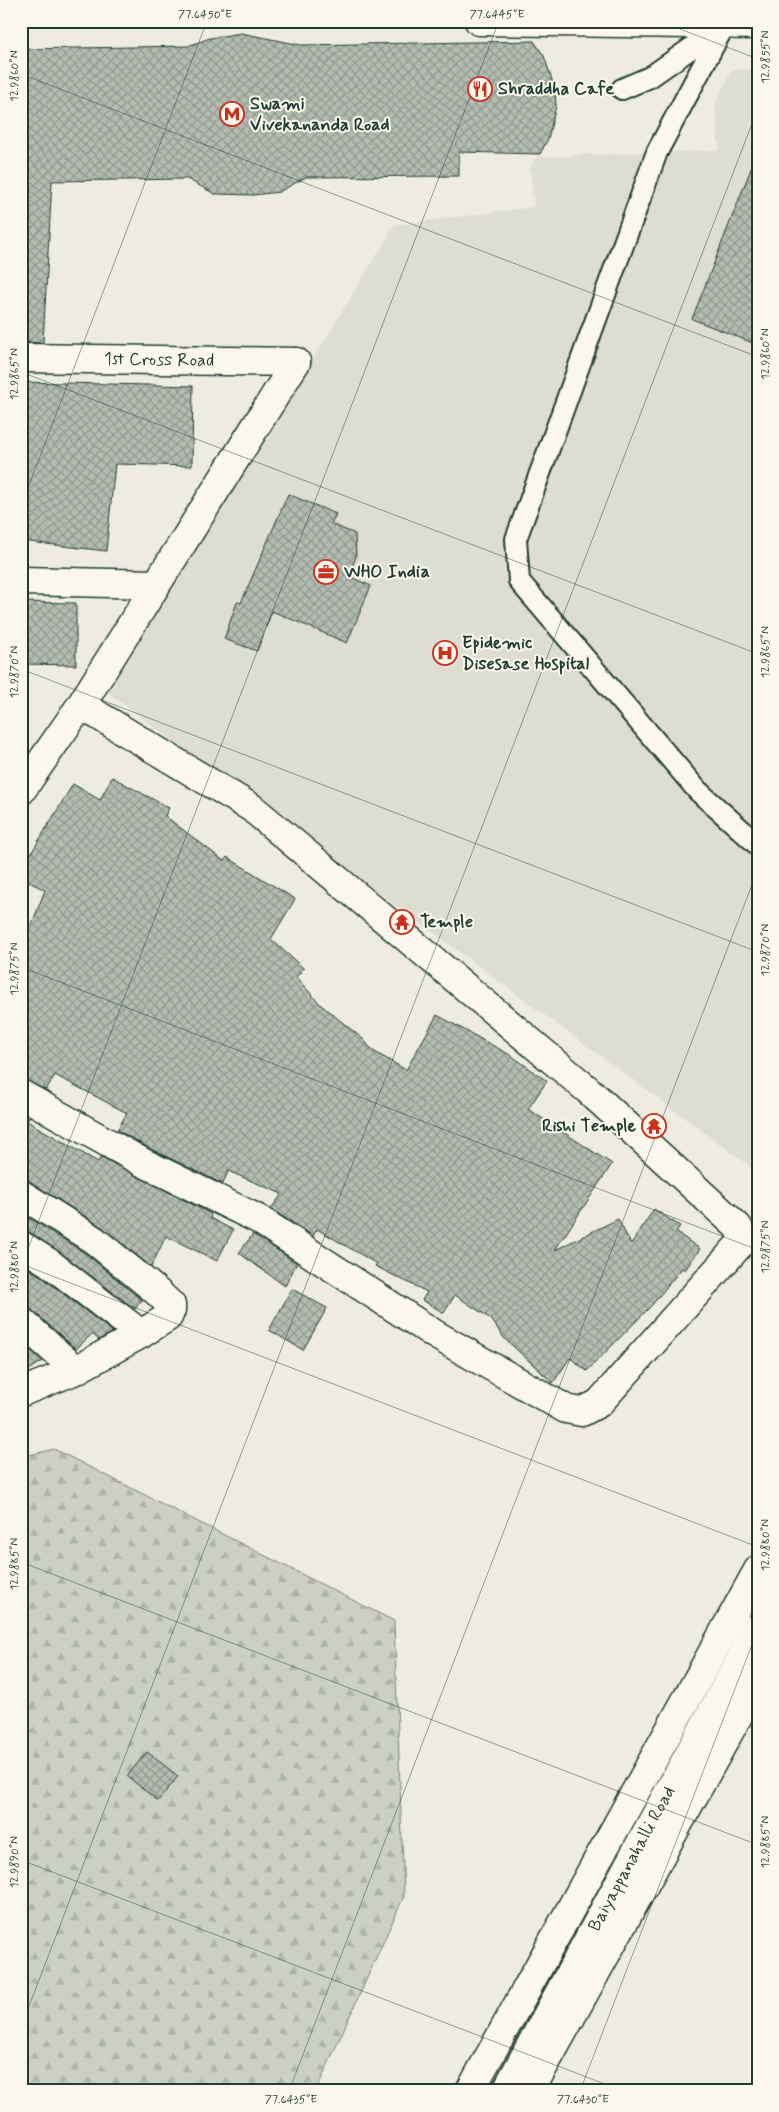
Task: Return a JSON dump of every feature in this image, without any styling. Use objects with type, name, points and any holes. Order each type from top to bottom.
[{"type":"street","points":[[479,21],[758,25]]},
{"type":"street","name":"1st Cross Road","points":[[21,358],[296,362],[156,584]]},
{"type":"street","points":[[21,581],[156,584]]},
{"type":"street","points":[[25,781],[81,705],[156,584]]},
{"type":"street","points":[[21,1094],[142,1162],[258,1220],[436,1335],[566,1408],[582,1412],[599,1403],[741,1243],[742,1236],[738,1227],[588,1090],[252,808],[81,705]]},
{"type":"street","points":[[21,1194],[94,1240],[155,1290],[170,1305],[172,1310],[168,1317],[141,1334],[76,1370],[22,1392]]},
{"type":"street","points":[[21,1245],[48,1262],[141,1334]]},
{"type":"street","points":[[21,1321],[76,1370]]},
{"type":"street","points":[[470,2091],[758,1570]]},
{"type":"street","name":"Baiyappanahalli Road","points":[[506,2091],[758,1627]]},
{"type":"street","points":[[530,2091],[758,1680]]},
{"type":"lane","points":[[622,89],[650,77],[724,26]]},
{"type":"lane","points":[[724,26],[658,152],[516,539],[519,581],[698,791],[758,845]]},
{"type":"shaded area","name":"Epidemic Disesase Hospital","points":[[758,69],[758,1172],[108,693],[395,225],[534,207],[530,168],[537,157],[719,150],[715,104],[732,70]]},
{"type":"green space","points":[[54,1449],[394,1621],[404,1896],[316,2091],[21,2091],[21,1457]]},
{"type":"building","points":[[241,33],[301,45],[534,41],[544,56],[555,89],[556,106],[548,139],[540,154],[459,152],[459,176],[306,177],[279,192],[253,195],[215,194],[187,179],[52,181],[43,343],[21,342],[21,49],[188,46],[210,38]]},
{"type":"building","points":[[756,156],[758,156],[758,345],[692,319]]},
{"type":"building","points":[[21,382],[193,386],[192,466],[115,464],[106,551],[21,541]]},
{"type":"building","points":[[288,494],[336,514],[331,524],[355,534],[356,557],[348,576],[371,586],[347,643],[272,611],[257,651],[224,639],[237,602],[241,603]]},
{"type":"building","points":[[21,602],[76,603],[76,665],[21,664]]},
{"type":"building","points":[[112,777],[169,808],[165,816],[224,861],[227,857],[295,899],[271,939],[304,969],[296,977],[321,1005],[363,1039],[373,1051],[406,1070],[437,1015],[512,1056],[547,1081],[528,1109],[612,1164],[555,1250],[618,1219],[631,1244],[654,1209],[680,1226],[676,1232],[700,1249],[685,1270],[682,1268],[651,1306],[587,1371],[570,1358],[553,1383],[504,1338],[491,1319],[455,1295],[444,1313],[422,1300],[427,1292],[375,1266],[377,1264],[317,1229],[313,1236],[271,1209],[282,1194],[228,1171],[223,1184],[149,1148],[117,1130],[127,1113],[55,1075],[46,1090],[21,1078],[21,952],[45,890],[21,878],[21,870],[73,784],[100,800]]},
{"type":"building","points":[[21,1112],[30,1117],[27,1121],[98,1162],[101,1157],[211,1214],[210,1218],[233,1230],[217,1261],[166,1236],[151,1267],[102,1227],[29,1181],[21,1178]]},
{"type":"building","points":[[21,1213],[85,1253],[142,1300],[135,1309],[57,1250],[21,1229]]},
{"type":"building","points":[[253,1234],[297,1263],[285,1286],[239,1253]]},
{"type":"building","points":[[21,1264],[39,1275],[113,1332],[99,1340],[92,1334],[76,1349],[31,1309],[21,1306]]},
{"type":"building","points":[[292,1289],[327,1308],[303,1350],[269,1330]]},
{"type":"building","points":[[21,1342],[43,1361],[21,1375]]},
{"type":"building","points":[[147,1752],[178,1776],[158,1801],[127,1776]]},
{"type":"place","name":"Shraddha Cafe","points":[[480,89]]},
{"type":"place","name":"Swami Vivekananda Road","points":[[232,114]]},
{"type":"place","name":"WHO India","points":[[326,572]]},
{"type":"place","name":"Epidemic Disesase Hospital","points":[[445,653]]},
{"type":"place","name":"Temple","points":[[402,922]]},
{"type":"place","name":"Rishi Temple","points":[[654,1126]]}]
